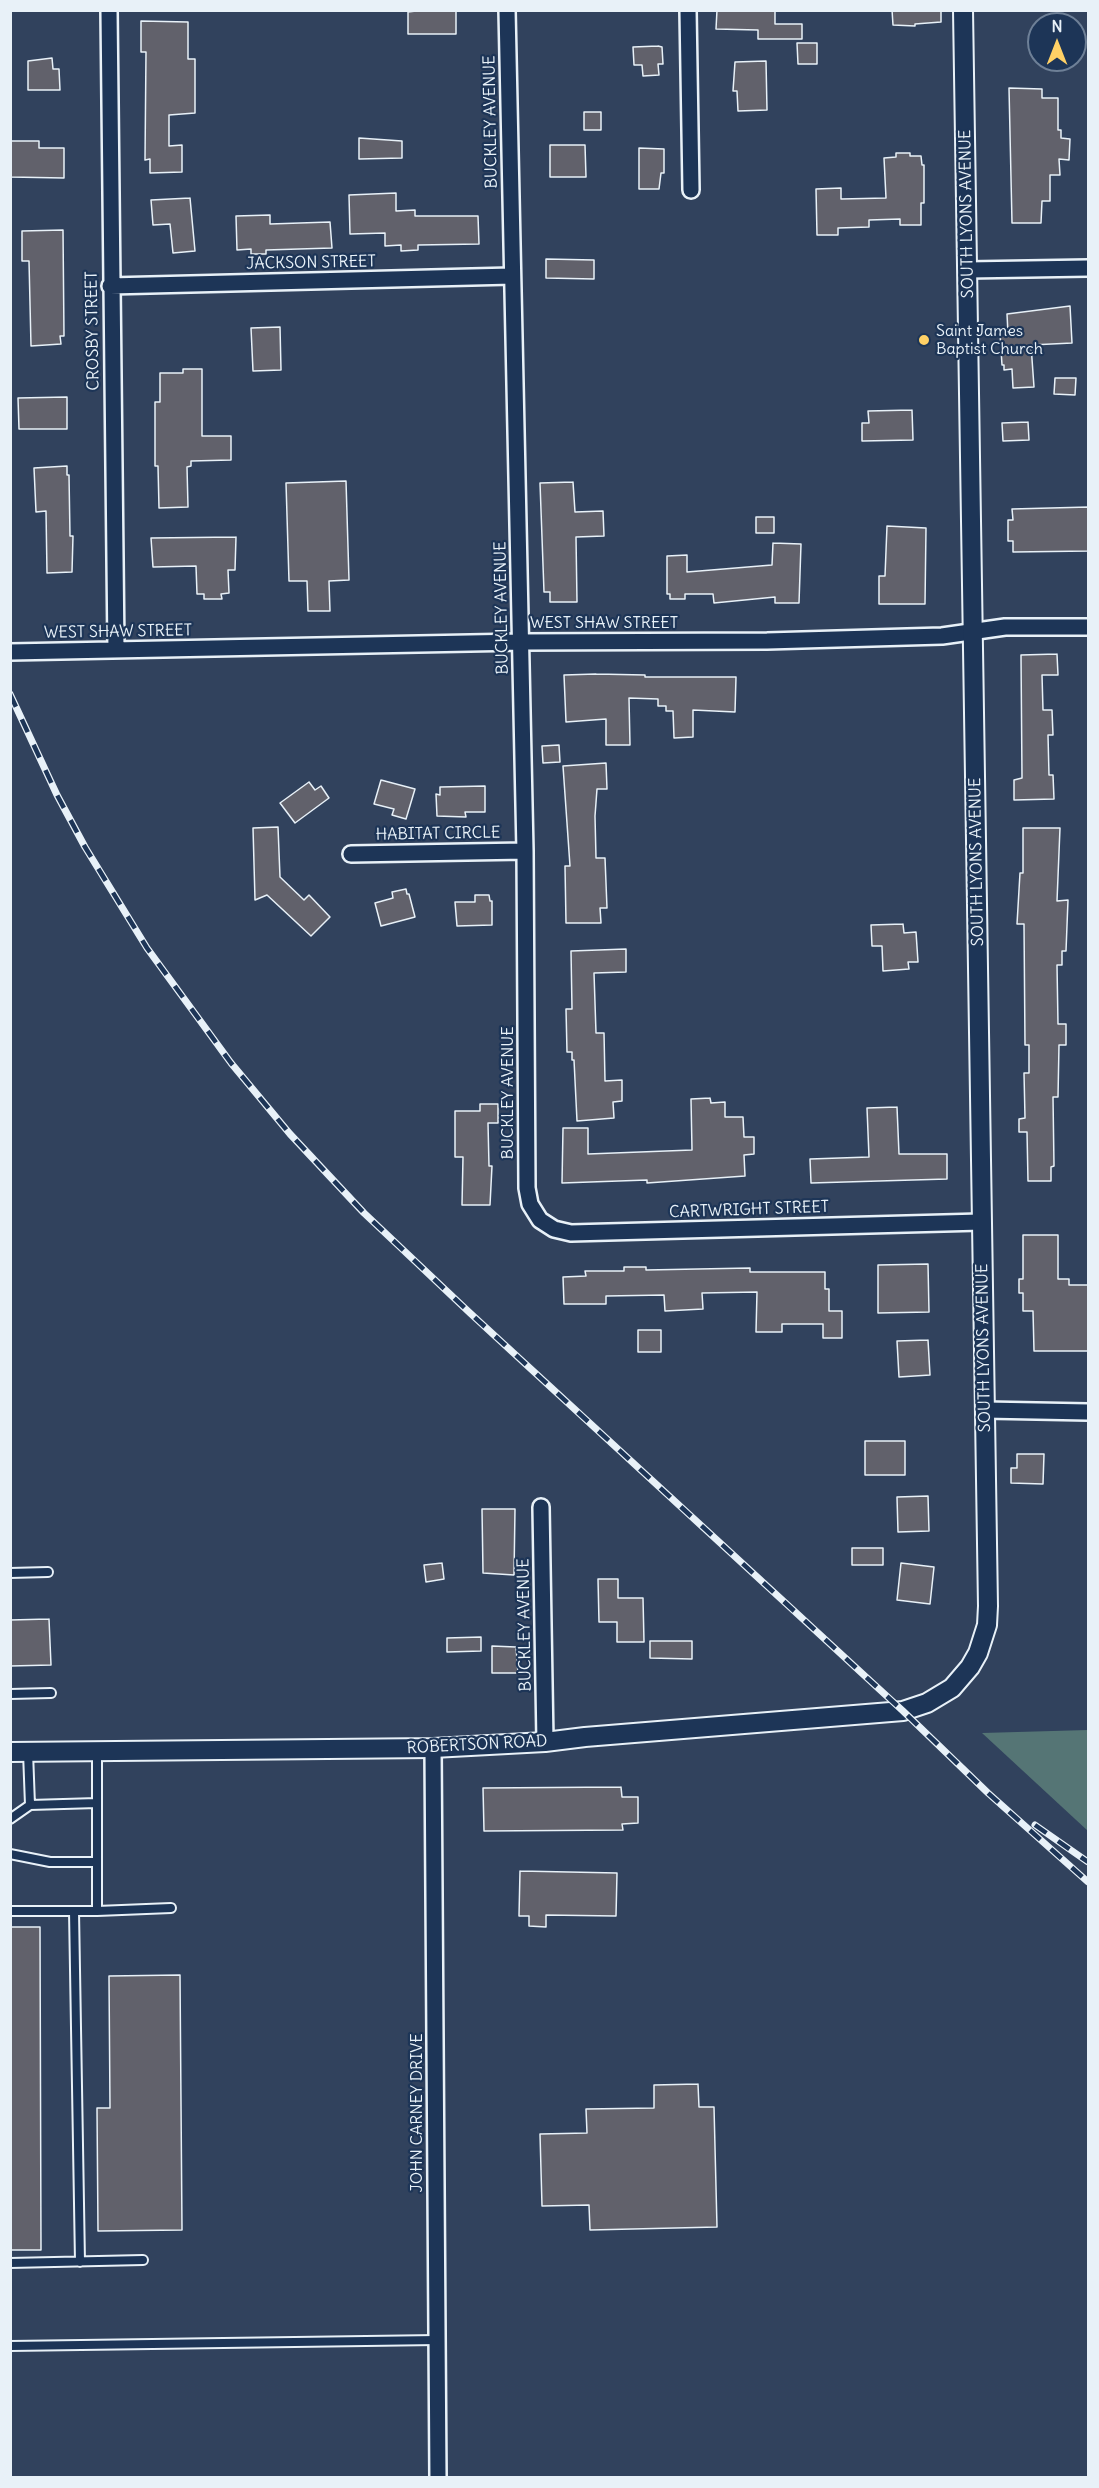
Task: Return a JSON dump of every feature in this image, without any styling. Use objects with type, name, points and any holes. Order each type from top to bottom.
[{"type":"street","name":"CROSBY STREET","points":[[109,10],[110,286],[116,650]]},
{"type":"street","name":"BUCKLEY AVENUE","points":[[507,10],[525,851],[527,1188],[530,1204]]},
{"type":"street","points":[[688,10],[691,190]]},
{"type":"street","name":"SOUTH LYONS AVENUE","points":[[939,1697],[952,1688],[970,1667],[987,1625],[988,1606],[963,10]]},
{"type":"street","points":[[968,270],[1089,268]]},
{"type":"street","name":"JACKSON STREET","points":[[110,286],[512,276]]},
{"type":"street","name":"WEST SHAW STREET","points":[[10,652],[521,642],[767,641],[942,636],[1005,627],[1089,627]]},
{"type":"street","name":"HABITAT CIRCLE","points":[[351,854],[525,851]]},
{"type":"street","name":"CARTWRIGHT STREET","points":[[530,1204],[540,1220],[554,1229],[571,1233],[981,1222]]},
{"type":"street","points":[[985,1410],[1089,1412]]},
{"type":"street","name":"BUCKLEY AVENUE","points":[[541,1507],[545,1742]]},
{"type":"street","name":"ROBERTSON ROAD","points":[[19,1752],[433,1748],[545,1742],[903,1711],[914,1709],[939,1697]]},
{"type":"street","name":"JOHN CARNEY DRIVE","points":[[433,1748],[438,2478]]},
{"type":"lane","points":[[10,1573],[48,1572]]},
{"type":"lane","points":[[10,1694],[51,1693]]},
{"type":"lane","points":[[19,1752],[30,1805]]},
{"type":"lane","points":[[97,1752],[97,1911]]},
{"type":"lane","points":[[10,1819],[30,1805],[97,1803]]},
{"type":"lane","points":[[10,1854],[50,1862],[97,1862]]},
{"type":"lane","points":[[10,1911],[171,1908]]},
{"type":"lane","points":[[74,1911],[80,2262]]},
{"type":"lane","points":[[10,2263],[143,2260]]},
{"type":"lane","points":[[10,2346],[437,2340]]},
{"type":"green space","points":[[1088,1730],[1088,1831],[982,1733]]},
{"type":"building","points":[[456,10],[456,34],[408,34],[408,12]]},
{"type":"building","points":[[717,10],[775,10],[775,24],[802,24],[802,39],[758,39],[758,30],[716,29]]},
{"type":"building","points":[[892,10],[941,10],[941,22],[915,24],[915,26],[893,25]]},
{"type":"building","points":[[141,21],[188,22],[188,59],[195,59],[195,113],[169,115],[169,146],[182,145],[182,172],[150,173],[150,159],[145,160],[146,52],[141,52]]},
{"type":"building","points":[[797,43],[817,43],[817,64],[798,64]]},
{"type":"building","points":[[633,47],[662,47],[663,64],[658,64],[659,75],[643,76],[642,65],[634,65]]},
{"type":"building","points":[[52,58],[53,69],[59,69],[60,90],[28,90],[28,61]]},
{"type":"building","points":[[766,61],[767,110],[738,111],[737,91],[733,91],[735,62]]},
{"type":"building","points":[[1009,88],[1042,89],[1042,98],[1058,98],[1058,130],[1061,130],[1061,138],[1070,139],[1069,160],[1059,159],[1060,175],[1050,175],[1050,201],[1042,201],[1041,223],[1012,223]]},
{"type":"building","points":[[584,112],[601,112],[601,130],[584,130]]},
{"type":"building","points":[[359,138],[402,141],[402,158],[359,159]]},
{"type":"building","points":[[10,141],[39,141],[39,148],[64,148],[64,178],[10,177]]},
{"type":"building","points":[[550,145],[585,145],[586,177],[550,177]]},
{"type":"building","points":[[639,148],[664,149],[664,173],[661,173],[659,189],[639,189]]},
{"type":"building","points":[[896,153],[921,156],[922,165],[924,165],[924,203],[921,203],[921,225],[900,225],[900,219],[869,220],[869,227],[838,228],[838,235],[817,235],[816,189],[841,188],[841,199],[886,198],[884,158],[896,157]]},
{"type":"building","points":[[396,193],[396,211],[415,210],[415,216],[478,216],[479,244],[418,245],[418,250],[401,251],[401,245],[385,246],[385,233],[350,234],[349,195]]},
{"type":"building","points":[[190,198],[195,251],[173,253],[170,224],[153,225],[151,200]]},
{"type":"building","points":[[270,215],[270,224],[330,222],[332,248],[266,250],[266,254],[251,254],[251,249],[237,250],[236,216]]},
{"type":"building","points":[[63,230],[64,336],[60,336],[61,344],[31,346],[29,261],[22,261],[22,231]]},
{"type":"building","points":[[546,259],[594,260],[594,279],[546,278]]},
{"type":"building","points":[[1070,306],[1072,343],[1031,345],[1034,387],[1013,388],[1012,369],[1004,370],[1004,365],[1002,365],[1000,334],[1008,334],[1007,314]]},
{"type":"building","points":[[280,327],[281,370],[253,371],[251,328]]},
{"type":"building","points":[[183,369],[202,369],[202,436],[231,436],[231,460],[191,461],[191,466],[187,467],[188,507],[159,508],[158,466],[155,466],[155,402],[160,402],[160,373],[183,373]]},
{"type":"building","points":[[1055,378],[1076,378],[1075,395],[1054,394]]},
{"type":"building","points":[[67,397],[67,429],[19,429],[18,398]]},
{"type":"building","points":[[912,410],[913,440],[862,441],[862,423],[869,423],[868,411]]},
{"type":"building","points":[[1028,422],[1029,440],[1003,441],[1002,423]]},
{"type":"building","points":[[67,466],[70,536],[73,536],[72,572],[47,573],[46,511],[36,512],[34,468]]},
{"type":"building","points":[[346,481],[349,580],[329,581],[330,611],[308,611],[307,581],[289,581],[286,483]]},
{"type":"building","points":[[573,482],[575,512],[603,511],[604,536],[576,537],[577,602],[550,602],[550,592],[544,592],[540,483]]},
{"type":"building","points":[[1089,507],[1089,551],[1013,552],[1013,541],[1008,541],[1008,520],[1013,520],[1012,509]]},
{"type":"building","points":[[756,517],[774,517],[774,533],[756,533]]},
{"type":"building","points":[[887,526],[926,528],[925,604],[879,604],[879,576],[885,576]]},
{"type":"building","points":[[236,537],[235,570],[228,570],[229,593],[221,594],[222,599],[204,599],[204,594],[197,594],[196,566],[153,567],[151,538]]},
{"type":"building","points":[[773,543],[801,544],[799,603],[775,603],[775,597],[714,603],[713,594],[685,594],[685,599],[670,599],[670,594],[667,594],[667,556],[687,555],[687,572],[772,565]]},
{"type":"building","points":[[1057,654],[1058,675],[1042,675],[1043,710],[1052,710],[1053,735],[1048,735],[1049,775],[1053,775],[1054,799],[1014,800],[1014,780],[1022,778],[1021,655]]},
{"type":"building","points":[[564,675],[645,675],[645,677],[736,677],[735,712],[693,710],[693,737],[674,738],[673,711],[666,711],[666,706],[658,706],[658,699],[629,698],[630,745],[606,745],[606,719],[566,722]]},
{"type":"building","points":[[559,745],[560,762],[543,763],[542,746]]},
{"type":"building","points":[[606,763],[607,789],[597,789],[595,816],[596,858],[605,858],[607,908],[600,908],[601,923],[566,923],[565,866],[570,866],[563,766]]},
{"type":"building","points":[[381,780],[415,789],[406,819],[392,815],[394,809],[374,804]]},
{"type":"building","points":[[309,782],[315,790],[321,786],[329,798],[295,823],[280,803]]},
{"type":"building","points":[[485,786],[485,812],[465,812],[466,817],[437,816],[436,794],[440,795],[440,787]]},
{"type":"building","points":[[278,827],[280,877],[304,900],[309,895],[330,917],[311,936],[267,895],[255,900],[253,828]]},
{"type":"building","points":[[1023,828],[1060,828],[1057,901],[1068,900],[1066,951],[1062,951],[1062,965],[1057,965],[1058,1024],[1066,1024],[1066,1045],[1059,1045],[1058,1097],[1053,1097],[1054,1166],[1051,1167],[1051,1181],[1028,1181],[1027,1132],[1019,1132],[1019,1119],[1025,1118],[1024,1073],[1029,1073],[1029,1045],[1025,1045],[1024,924],[1017,924],[1020,873],[1023,873]]},
{"type":"building","points":[[406,889],[415,917],[381,926],[375,903],[393,898],[392,892]]},
{"type":"building","points":[[475,895],[489,895],[492,901],[492,925],[457,926],[455,902],[475,902]]},
{"type":"building","points":[[903,924],[904,933],[916,932],[918,962],[908,962],[909,969],[883,971],[882,946],[872,946],[871,925]]},
{"type":"building","points":[[626,949],[626,972],[594,973],[596,1033],[604,1033],[605,1081],[622,1080],[622,1101],[613,1102],[614,1118],[577,1121],[574,1060],[572,1060],[572,1052],[567,1052],[566,1009],[572,1009],[571,951]]},
{"type":"building","points":[[710,1098],[711,1103],[725,1102],[725,1117],[743,1117],[744,1137],[754,1137],[754,1154],[744,1155],[745,1176],[647,1183],[647,1180],[562,1183],[563,1128],[588,1128],[588,1154],[692,1150],[691,1099]]},
{"type":"building","points":[[480,1104],[498,1104],[498,1123],[488,1123],[489,1166],[492,1166],[490,1205],[462,1205],[463,1157],[455,1157],[455,1111],[480,1111]]},
{"type":"building","points":[[897,1107],[899,1154],[947,1154],[947,1179],[811,1183],[810,1159],[869,1157],[867,1108]]},
{"type":"building","points":[[1023,1235],[1058,1235],[1058,1279],[1069,1279],[1069,1285],[1089,1285],[1089,1351],[1034,1351],[1033,1311],[1023,1311],[1023,1293],[1019,1293],[1019,1279],[1023,1279]]},
{"type":"building","points":[[928,1264],[929,1312],[878,1313],[878,1265]]},
{"type":"building","points":[[624,1267],[646,1267],[646,1270],[750,1268],[750,1272],[825,1272],[825,1289],[829,1289],[829,1311],[842,1311],[842,1338],[823,1338],[823,1324],[782,1324],[782,1332],[756,1332],[757,1292],[702,1293],[703,1309],[665,1311],[664,1295],[606,1296],[606,1304],[564,1304],[563,1277],[586,1276],[585,1271],[624,1271]]},
{"type":"building","points":[[638,1330],[661,1330],[661,1352],[638,1352]]},
{"type":"building","points":[[928,1340],[930,1375],[899,1377],[897,1341]]},
{"type":"building","points":[[865,1441],[905,1441],[905,1475],[865,1475]]},
{"type":"building","points":[[1017,1454],[1044,1454],[1043,1484],[1011,1483],[1011,1468],[1017,1468]]},
{"type":"building","points":[[928,1496],[929,1531],[898,1532],[897,1497]]},
{"type":"building","points":[[482,1509],[515,1509],[514,1575],[483,1573]]},
{"type":"building","points":[[852,1548],[883,1548],[883,1565],[852,1565]]},
{"type":"building","points":[[442,1563],[444,1579],[426,1582],[424,1565]]},
{"type":"building","points":[[901,1563],[934,1567],[930,1604],[897,1600]]},
{"type":"building","points":[[598,1579],[618,1579],[618,1598],[643,1598],[644,1642],[617,1642],[617,1622],[599,1622]]},
{"type":"building","points":[[49,1619],[51,1665],[10,1666],[10,1620]]},
{"type":"building","points":[[481,1637],[481,1651],[447,1652],[447,1638]]},
{"type":"building","points":[[650,1641],[692,1641],[692,1659],[650,1658]]},
{"type":"building","points":[[492,1646],[516,1647],[518,1673],[492,1673]]},
{"type":"building","points":[[621,1787],[622,1797],[638,1797],[638,1823],[622,1824],[623,1830],[484,1831],[483,1788]]},
{"type":"building","points":[[520,1871],[617,1873],[616,1916],[546,1915],[546,1927],[529,1926],[529,1916],[519,1916]]},
{"type":"building","points":[[10,1927],[40,1927],[41,2250],[10,2250]]},
{"type":"building","points":[[180,1975],[182,2230],[98,2231],[97,2108],[110,2108],[109,1976]]},
{"type":"building","points":[[698,2084],[699,2107],[714,2107],[717,2227],[590,2230],[589,2205],[542,2206],[540,2134],[587,2133],[586,2109],[654,2108],[654,2085]]},
{"type":"railway","points":[[10,694],[57,795],[85,847],[147,948],[231,1063],[290,1134],[364,1213],[470,1313],[903,1711],[988,1793],[1088,1882]]},
{"type":"railway","points":[[1035,1825],[1088,1862]]},
{"type":"place","name":"Saint James Baptist Church","points":[[924,340]]}]
